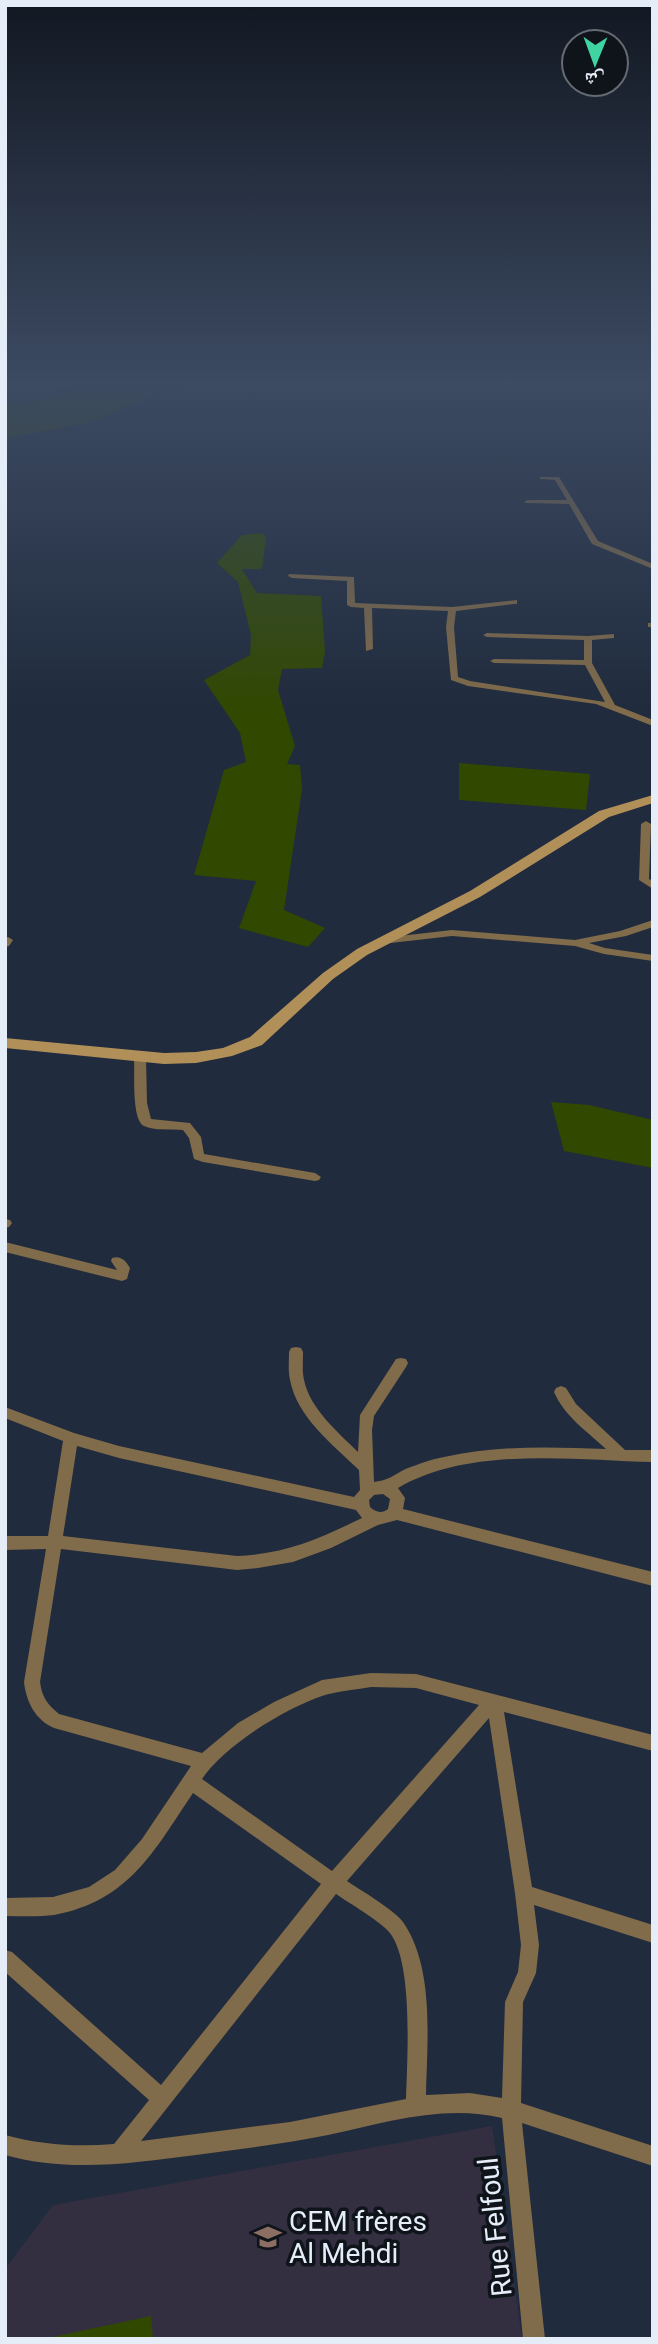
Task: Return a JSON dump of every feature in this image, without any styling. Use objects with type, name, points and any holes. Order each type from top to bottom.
[{"type":"street","points":[[564,491],[595,542],[653,567]]},
{"type":"street","points":[[528,502],[569,502]]},
{"type":"street","points":[[292,576],[351,579],[351,605],[452,609],[514,602]]},
{"type":"street","points":[[368,606],[369,649]]},
{"type":"street","points":[[452,609],[450,626],[454,678],[468,683],[611,705],[653,723]]},
{"type":"street","points":[[487,635],[588,638],[611,636]]},
{"type":"street","points":[[588,638],[588,663],[611,705]]},
{"type":"street","points":[[494,661],[588,663]]},
{"type":"street","points":[[5,1043],[34,1043],[140,1057],[211,1056],[243,1048],[256,1041],[328,976],[382,941],[475,894],[604,814],[653,799]]},
{"type":"street","points":[[646,824],[644,880],[653,886]]},
{"type":"street","points":[[575,943],[622,934],[653,923]]},
{"type":"street","points":[[382,941],[452,933],[575,943],[604,951],[653,958]]},
{"type":"street","points":[[140,1057],[142,1116],[148,1123],[186,1126],[195,1137],[198,1156],[207,1159],[316,1177]]},
{"type":"street","points":[[5,1247],[122,1276],[124,1268],[117,1261]]},
{"type":"street","points":[[296,1352],[296,1378],[303,1395],[321,1421],[366,1468]]},
{"type":"street","points":[[401,1363],[367,1415],[364,1498],[366,1514],[383,1519],[395,1513],[653,1579]]},
{"type":"street","points":[[561,1392],[569,1409],[601,1433],[622,1456]]},
{"type":"street","points":[[6,1412],[71,1438],[119,1452],[364,1498],[412,1471],[462,1459],[520,1455],[653,1456]]},
{"type":"street","points":[[71,1438],[57,1542],[32,1682],[34,1697],[40,1710],[54,1720],[204,1762]]},
{"type":"street","points":[[386,1488],[398,1499],[395,1513]]},
{"type":"street","points":[[5,1543],[57,1542],[237,1563],[264,1563],[310,1551],[377,1518]]},
{"type":"street","points":[[5,1907],[53,1906],[93,1895],[121,1876],[148,1845],[204,1762],[244,1729],[280,1707],[322,1688],[371,1680],[416,1681],[653,1743]]},
{"type":"street","points":[[119,2154],[334,1882],[494,1700]]},
{"type":"street","name":"Rue Felfoul","points":[[494,1700],[530,1945],[527,1973],[514,2002],[511,2110],[534,2339]]},
{"type":"street","points":[[190,1781],[396,1926],[406,1943],[413,1967],[416,2108]]},
{"type":"street","points":[[524,1893],[653,1934]]},
{"type":"street","points":[[5,1959],[163,2100]]},
{"type":"street","points":[[5,2145],[33,2154],[73,2158],[119,2154],[290,2132],[449,2103],[479,2104],[511,2110],[653,2156]]},
{"type":"shaded area","name":"CEM frères Al Mehdi","points":[[492,2126],[522,2339],[5,2339],[5,2269],[53,2205]]},
{"type":"green space","points":[[262,533],[266,537],[262,569],[242,569],[257,593],[321,596],[325,652],[322,668],[282,669],[278,690],[295,746],[287,764],[300,765],[302,789],[284,910],[325,928],[308,947],[239,928],[256,881],[194,875],[224,770],[246,762],[240,733],[204,680],[250,655],[251,635],[238,582],[217,563],[242,535]]},
{"type":"green space","points":[[459,763],[590,774],[586,810],[459,800]]},
{"type":"green space","points":[[551,1102],[589,1105],[653,1120],[653,1168],[564,1151]]},
{"type":"green space","points":[[151,2316],[153,2339],[43,2339]]},
{"type":"place","name":"CEM frères Al Mehdi","points":[[268,2237]]}]
